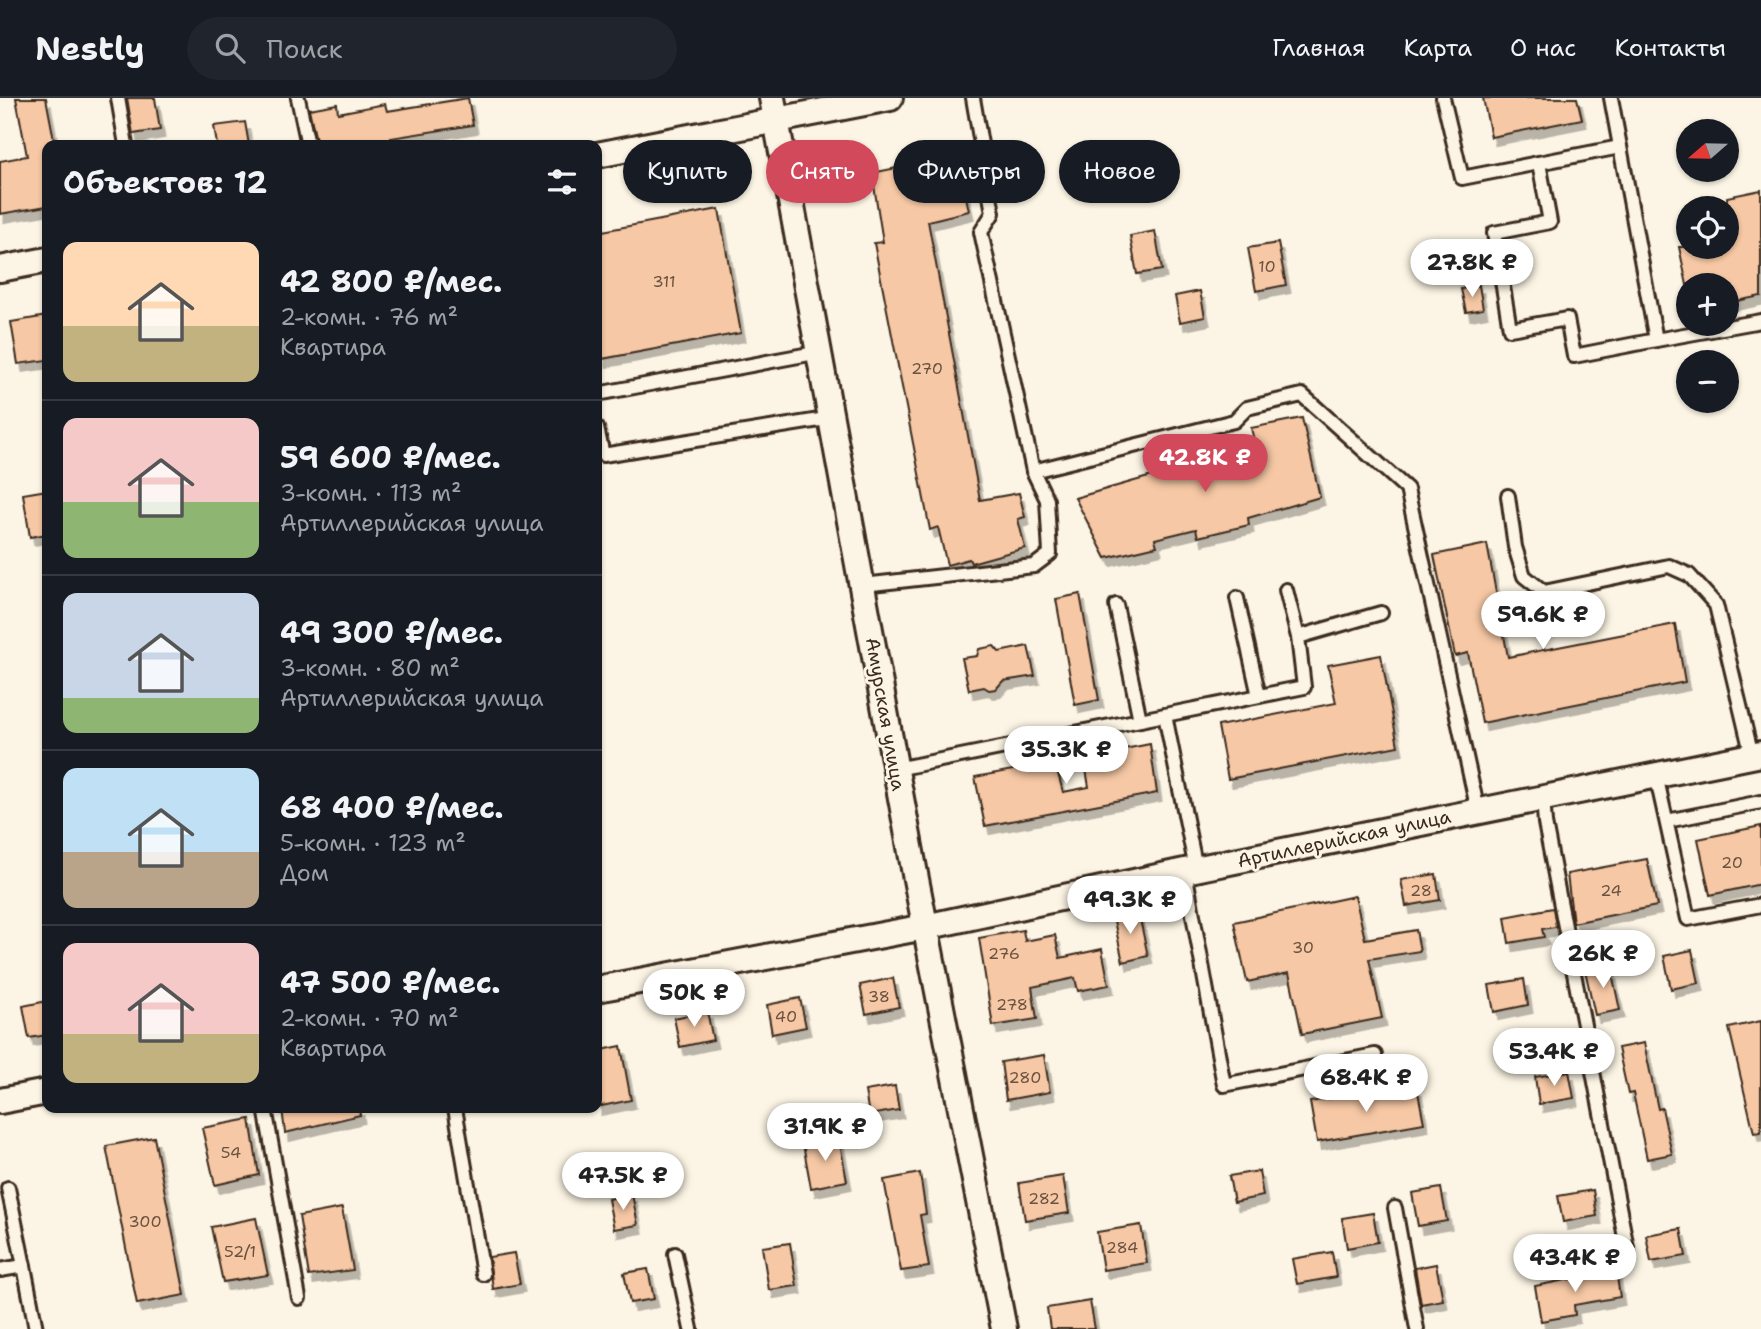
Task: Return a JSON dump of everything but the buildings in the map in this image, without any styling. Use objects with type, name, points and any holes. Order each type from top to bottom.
[{"type":"street","points":[[602,154],[774,109],[890,98]]},
{"type":"street","name":"Амурская улица","points":[[774,109],[925,927],[1004,1329]]},
{"type":"street","points":[[0,270],[42,261]]},
{"type":"street","name":"Артиллерийская улица","points":[[602,986],[925,927],[1190,870],[1757,755]]},
{"type":"street","points":[[0,1101],[42,1093]]},
{"type":"lane","points":[[118,98],[125,140]]},
{"type":"lane","points":[[298,98],[306,140]]},
{"type":"lane","points":[[863,585],[1034,566],[1043,562],[1050,554],[1047,500],[1033,471],[981,232],[993,213],[973,98]]},
{"type":"lane","points":[[1443,98],[1462,178],[1620,147]]},
{"type":"lane","points":[[1611,98],[1656,340]]},
{"type":"lane","points":[[1539,163],[1550,222],[1494,233],[1510,329],[1567,319],[1574,356],[1761,321]]},
{"type":"lane","points":[[602,393],[820,352]]},
{"type":"lane","points":[[1033,471],[1234,421],[1247,408],[1302,395],[1407,489],[1478,811]]},
{"type":"lane","points":[[602,450],[603,455],[832,418]]},
{"type":"lane","points":[[1508,496],[1515,547],[1524,576],[1544,592],[1669,566],[1689,575],[1704,589],[1716,605],[1757,755]]},
{"type":"lane","points":[[896,769],[1304,687],[1298,637],[1286,590]]},
{"type":"lane","points":[[1237,598],[1259,696]]},
{"type":"lane","points":[[1116,605],[1140,720]]},
{"type":"lane","points":[[1298,637],[1381,612]]},
{"type":"lane","points":[[1165,715],[1224,1085],[1375,1055]]},
{"type":"lane","points":[[1656,775],[1688,919],[1761,905]]},
{"type":"lane","points":[[1543,798],[1545,823],[1628,1253]]},
{"type":"lane","points":[[1667,821],[1761,802]]},
{"type":"lane","points":[[266,1113],[299,1298]]},
{"type":"lane","points":[[456,1113],[483,1274]]},
{"type":"lane","points":[[8,1188],[36,1329]]},
{"type":"lane","points":[[1395,1208],[1417,1329]]},
{"type":"lane","points":[[675,1254],[691,1329]]},
{"type":"lane","points":[[0,1270],[24,1266]]}]
